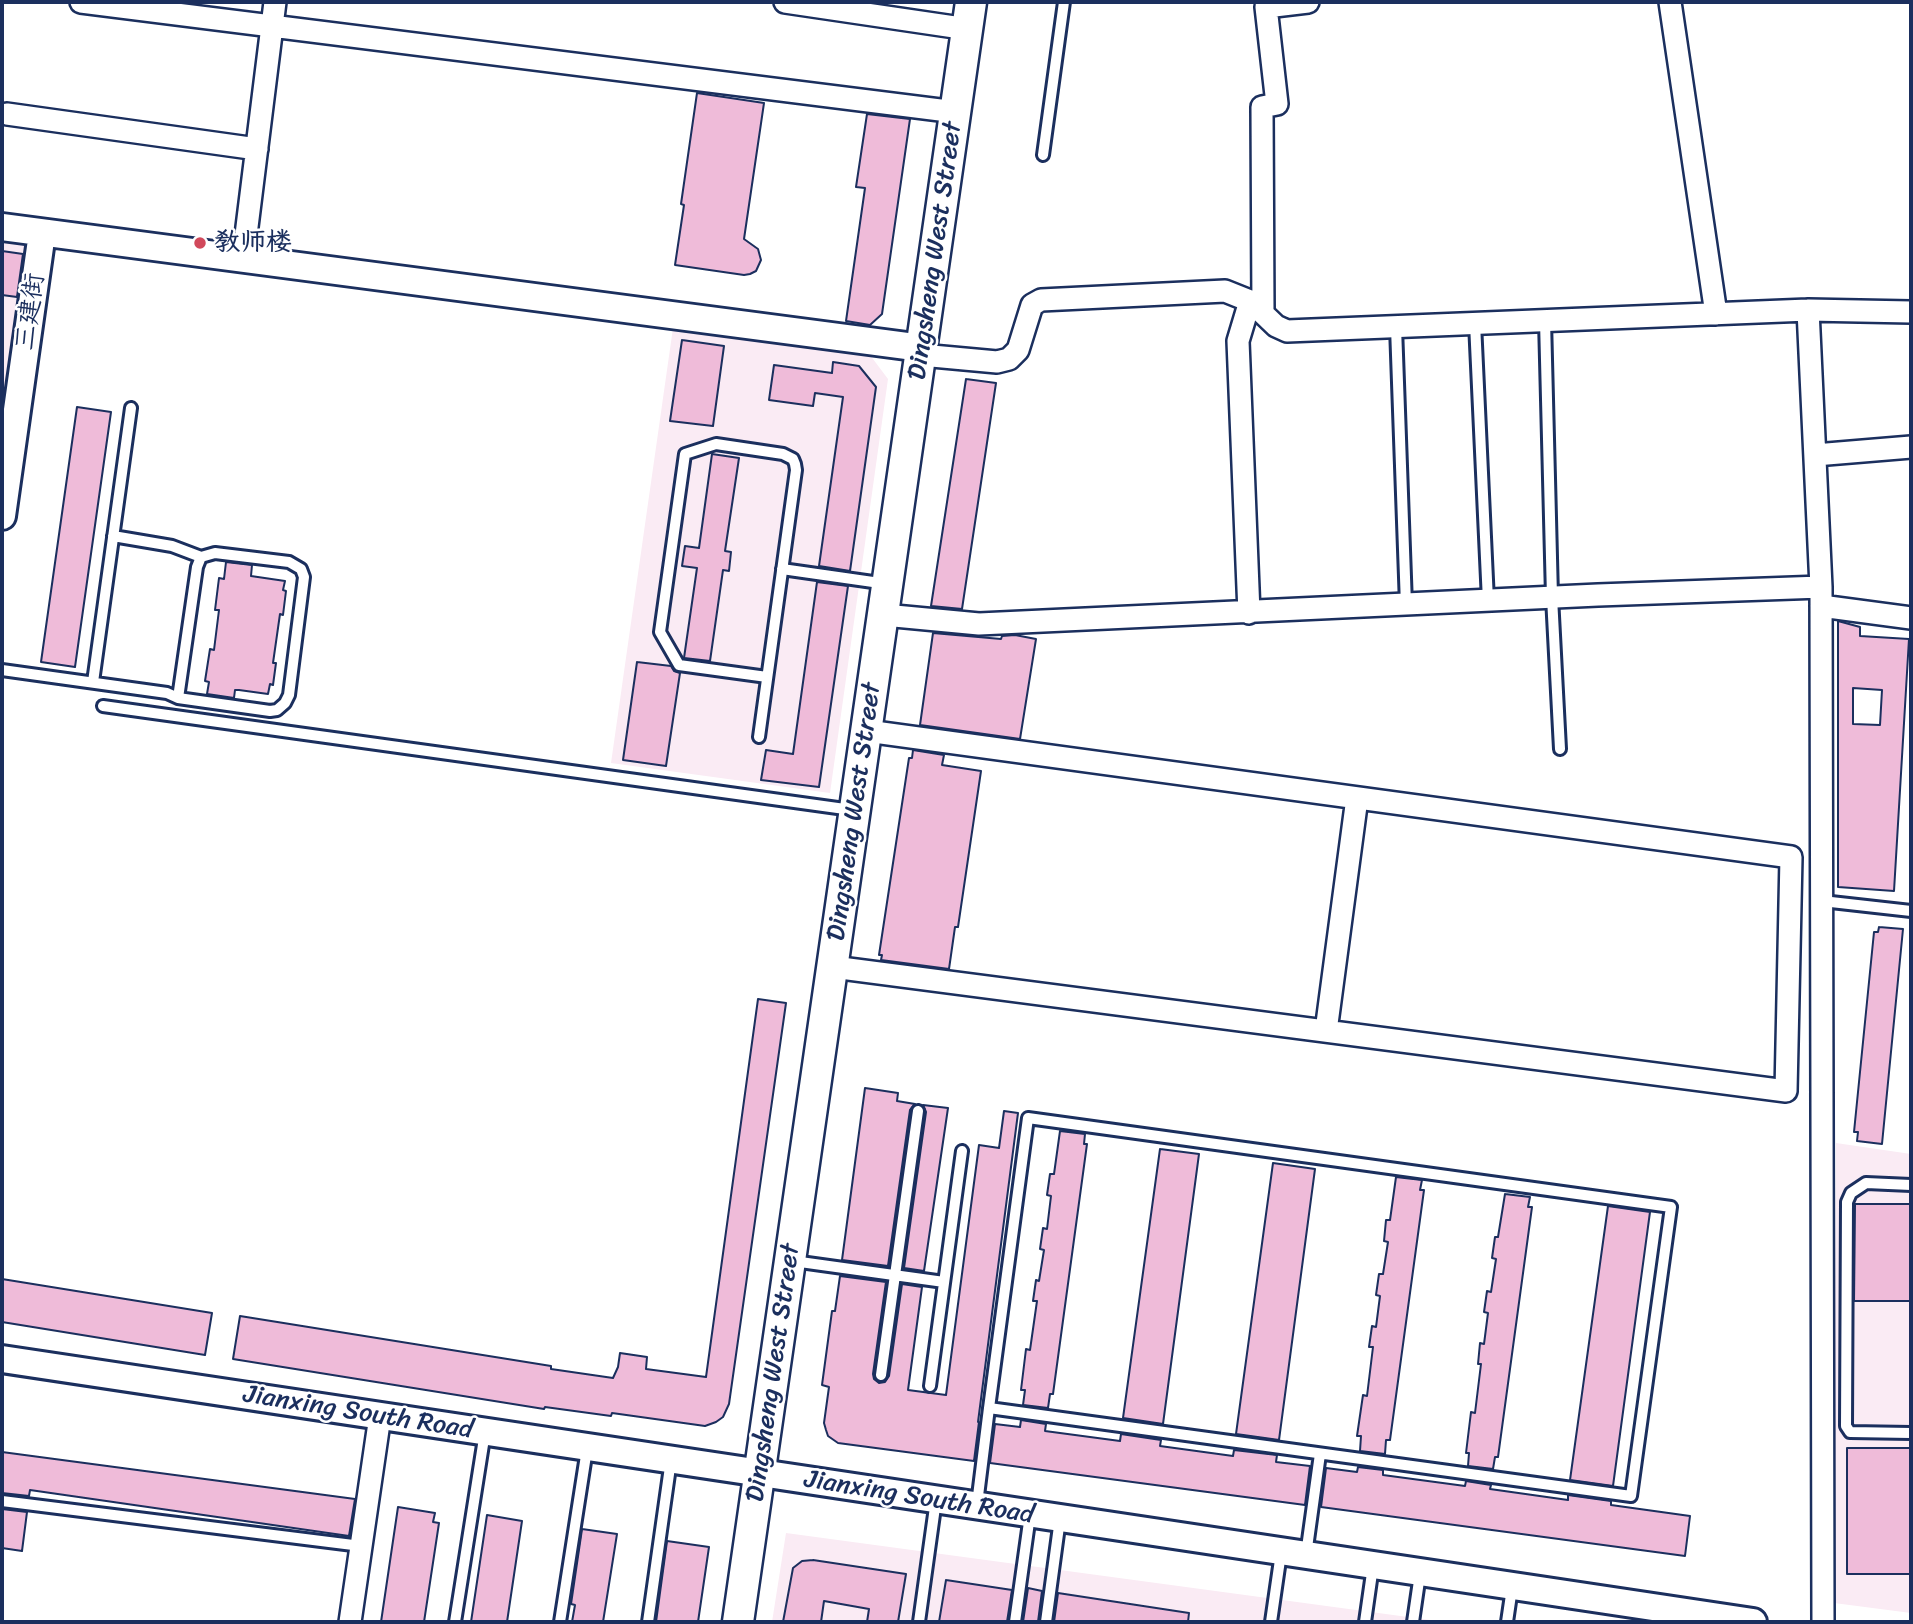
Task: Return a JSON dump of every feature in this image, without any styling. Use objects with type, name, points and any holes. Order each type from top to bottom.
[{"type":"main road","name":"Dingsheng West Street","points":[[738,1622],[970,15]]},
{"type":"street","points":[[81,2],[956,113]]},
{"type":"street","points":[[243,259],[275,2]]},
{"type":"street","points":[[785,2],[970,15]]},
{"type":"street","points":[[1249,613],[1238,341],[1257,307],[1262,107],[1277,104],[1266,7],[1308,2]]},
{"type":"street","points":[[1670,2],[1716,314]]},
{"type":"street","points":[[7,114],[257,149]]},
{"type":"street","points":[[2,227],[997,362],[1009,359],[1018,350],[1032,305],[1041,300],[1225,290],[1257,307],[1276,326],[1287,331],[1808,310],[1911,312]]},
{"type":"street","name":"三建街","points":[[2,516],[8,425],[42,233]]},
{"type":"street","points":[[1808,310],[1821,596],[1823,1622]]},
{"type":"street","points":[[1815,455],[1911,447]]},
{"type":"street","points":[[884,615],[979,624],[1552,597],[1821,596],[1911,618]]},
{"type":"street","points":[[832,967],[1786,1091],[1791,857],[867,731]]},
{"type":"street","points":[[1326,1031],[1357,798]]},
{"type":"street","name":"Jianxing South Road","points":[[2,1359],[1737,1621]]},
{"type":"street","points":[[350,1622],[380,1416]]},
{"type":"lane","points":[[1043,155],[1064,2]]},
{"type":"lane","points":[[1545,320],[1552,597],[1560,749]]},
{"type":"lane","points":[[1475,323],[1488,601]]},
{"type":"lane","points":[[1396,327],[1406,605]]},
{"type":"lane","points":[[93,682],[131,408]]},
{"type":"lane","points":[[759,737],[796,470],[793,459],[783,454],[716,444],[685,454],[660,632],[679,665],[767,677]]},
{"type":"lane","points":[[2,670],[167,692],[178,698],[270,711],[277,710],[285,703],[289,695],[304,577],[302,569],[289,562],[215,553],[201,557],[172,546],[113,536]]},
{"type":"lane","points":[[178,698],[197,567],[201,557]]},
{"type":"lane","points":[[782,569],[888,584]]},
{"type":"lane","points":[[103,706],[855,810]]},
{"type":"lane","points":[[1822,901],[1911,911]]},
{"type":"lane","points":[[881,1375],[918,1111]]},
{"type":"lane","points":[[976,1507],[989,1408],[1028,1118],[1671,1207],[1631,1496],[989,1408]]},
{"type":"lane","points":[[930,1386],[962,1151]]},
{"type":"lane","points":[[1911,1185],[1866,1183],[1851,1193],[1847,1202],[1846,1426],[1850,1432],[1911,1433]]},
{"type":"lane","points":[[790,1261],[944,1282]]},
{"type":"lane","points":[[455,1622],[485,1432]]},
{"type":"lane","points":[[560,1622],[588,1448]]},
{"type":"lane","points":[[1271,1622],[1320,1454]]},
{"type":"lane","points":[[648,1622],[671,1460]]},
{"type":"lane","points":[[919,1622],[936,1500]]},
{"type":"lane","points":[[2,1502],[361,1546]]},
{"type":"lane","points":[[1015,1622],[1030,1515]]},
{"type":"lane","points":[[1046,1622],[1060,1519]]},
{"type":"lane","points":[[1365,1622],[1373,1566]]},
{"type":"lane","points":[[1413,1622],[1420,1574]]},
{"type":"lane","points":[[1507,1622],[1513,1588]]},
{"type":"shaded area","points":[[2,237],[29,241],[2,440]]},
{"type":"shaded area","points":[[673,328],[870,355],[888,379],[830,793],[611,763]]},
{"type":"shaded area","points":[[1836,1143],[1911,1154],[1911,1613],[1834,1603]]},
{"type":"shaded area","points":[[786,1533],[1445,1622],[772,1622]]},
{"type":"building","points":[[697,93],[764,103],[744,239],[758,249],[761,260],[756,271],[750,274],[675,265]]},
{"type":"building","points":[[867,114],[910,119],[882,314],[870,325],[846,321],[865,188],[856,187]]},
{"type":"building","points":[[2,251],[23,254],[17,297],[2,295]]},
{"type":"building","points":[[682,340],[724,346],[713,426],[670,421]]},
{"type":"building","points":[[833,362],[859,366],[876,387],[850,571],[819,566],[843,397],[815,393],[813,406],[769,400],[774,365],[832,373]]},
{"type":"building","points":[[966,379],[996,383],[962,609],[931,606]]},
{"type":"building","points":[[77,407],[111,412],[75,667],[41,662]]},
{"type":"building","points":[[712,454],[739,458],[725,551],[731,552],[729,571],[723,570],[710,661],[684,658],[697,568],[682,566],[685,546],[699,548]]},
{"type":"building","points":[[226,562],[252,565],[251,576],[285,581],[283,615],[280,614],[273,663],[276,663],[273,685],[270,684],[268,694],[235,690],[234,698],[207,694],[209,682],[205,681],[210,649],[214,650],[219,610],[215,610],[219,578],[224,579]]},
{"type":"building","points":[[817,582],[848,586],[819,787],[761,780],[766,750],[793,754]]},
{"type":"building","points":[[1838,621],[1860,627],[1860,636],[1909,639],[1894,891],[1838,887]],"holes":[[[1853,688],[1882,690],[1880,725],[1853,724]]]},
{"type":"building","points":[[933,633],[1001,639],[1002,636],[1015,635],[1036,639],[1020,739],[920,725]]},
{"type":"building","points":[[637,662],[671,666],[674,671],[680,673],[666,766],[623,760]]},
{"type":"building","points":[[913,750],[944,755],[942,765],[981,771],[958,927],[955,927],[949,969],[881,960],[882,955],[879,955],[909,758],[912,758]]},
{"type":"building","points":[[1879,927],[1903,929],[1882,1144],[1857,1141],[1858,1132],[1854,1132],[1874,932],[1878,932]]},
{"type":"building","points":[[758,999],[786,1003],[729,1404],[723,1417],[716,1422],[705,1426],[612,1413],[611,1416],[544,1409],[233,1359],[240,1316],[613,1378],[620,1353],[647,1357],[646,1369],[706,1377]]},
{"type":"building","points":[[865,1088],[898,1093],[897,1101],[915,1104],[910,1110],[888,1266],[842,1260]]},
{"type":"building","points":[[923,1105],[948,1108],[924,1271],[904,1268],[926,1112]]},
{"type":"building","points":[[1004,1111],[1018,1113],[974,1461],[838,1443],[828,1436],[824,1423],[829,1387],[822,1385],[832,1311],[835,1311],[840,1276],[886,1282],[873,1374],[879,1383],[885,1382],[889,1376],[902,1284],[922,1287],[908,1390],[946,1395],[979,1145],[999,1148]]},
{"type":"building","points":[[1060,1131],[1085,1134],[1084,1144],[1087,1144],[1053,1394],[1050,1394],[1048,1408],[1023,1405],[1025,1390],[1021,1390],[1026,1349],[1030,1350],[1037,1301],[1033,1301],[1036,1280],[1039,1281],[1044,1250],[1040,1249],[1043,1228],[1047,1229],[1051,1196],[1047,1195],[1050,1174],[1054,1174]]},
{"type":"building","points":[[1160,1149],[1199,1154],[1163,1424],[1123,1418]]},
{"type":"building","points":[[1273,1163],[1315,1169],[1279,1440],[1236,1434]]},
{"type":"building","points":[[1396,1177],[1422,1180],[1420,1190],[1424,1190],[1390,1440],[1386,1440],[1385,1454],[1360,1451],[1361,1436],[1357,1436],[1363,1395],[1367,1396],[1373,1347],[1369,1347],[1372,1326],[1376,1327],[1380,1296],[1376,1295],[1379,1274],[1383,1274],[1388,1242],[1384,1241],[1386,1220],[1390,1220]]},
{"type":"building","points":[[1505,1194],[1530,1197],[1528,1207],[1532,1207],[1498,1457],[1495,1457],[1493,1469],[1468,1466],[1469,1453],[1466,1453],[1471,1412],[1475,1413],[1481,1364],[1478,1364],[1480,1343],[1484,1344],[1488,1313],[1484,1312],[1487,1291],[1491,1292],[1496,1259],[1492,1258],[1495,1237],[1498,1237]]},
{"type":"building","points":[[1855,1204],[1911,1204],[1911,1301],[1854,1301]]},
{"type":"building","points":[[1608,1206],[1650,1212],[1613,1486],[1570,1480]]},
{"type":"building","points":[[2,1279],[212,1313],[205,1355],[2,1322]]},
{"type":"building","points":[[1021,1420],[1046,1424],[1045,1431],[1120,1441],[1121,1434],[1161,1440],[1160,1446],[1233,1456],[1234,1450],[1277,1455],[1276,1462],[1310,1466],[1305,1505],[990,1463],[995,1424],[1020,1427]]},
{"type":"building","points":[[1847,1448],[1911,1448],[1911,1574],[1847,1574]]},
{"type":"building","points":[[2,1452],[355,1499],[349,1536],[30,1490],[29,1496],[2,1493]]},
{"type":"building","points":[[1358,1467],[1383,1470],[1383,1475],[1465,1486],[1466,1481],[1491,1485],[1490,1489],[1568,1500],[1568,1495],[1611,1501],[1611,1505],[1690,1516],[1685,1556],[1321,1507],[1326,1468],[1357,1472]]},
{"type":"building","points":[[398,1507],[435,1513],[433,1522],[439,1523],[424,1622],[381,1622]]},
{"type":"building","points":[[2,1509],[27,1512],[22,1551],[2,1548]]},
{"type":"building","points":[[487,1515],[522,1521],[507,1622],[471,1622]]},
{"type":"building","points":[[582,1529],[617,1534],[603,1622],[572,1622],[575,1605],[571,1604]]},
{"type":"building","points":[[667,1541],[709,1547],[698,1622],[656,1622]]},
{"type":"building","points":[[813,1560],[906,1574],[898,1622],[867,1622],[869,1609],[824,1601],[821,1622],[783,1622],[793,1568],[802,1561]]},
{"type":"building","points":[[946,1580],[1012,1590],[1007,1622],[939,1622]]},
{"type":"building","points":[[1028,1588],[1042,1591],[1038,1622],[1023,1622]]},
{"type":"building","points":[[1058,1593],[1189,1613],[1188,1622],[1054,1622]]},
{"type":"place","name":"教师楼","points":[[200,243]]}]
